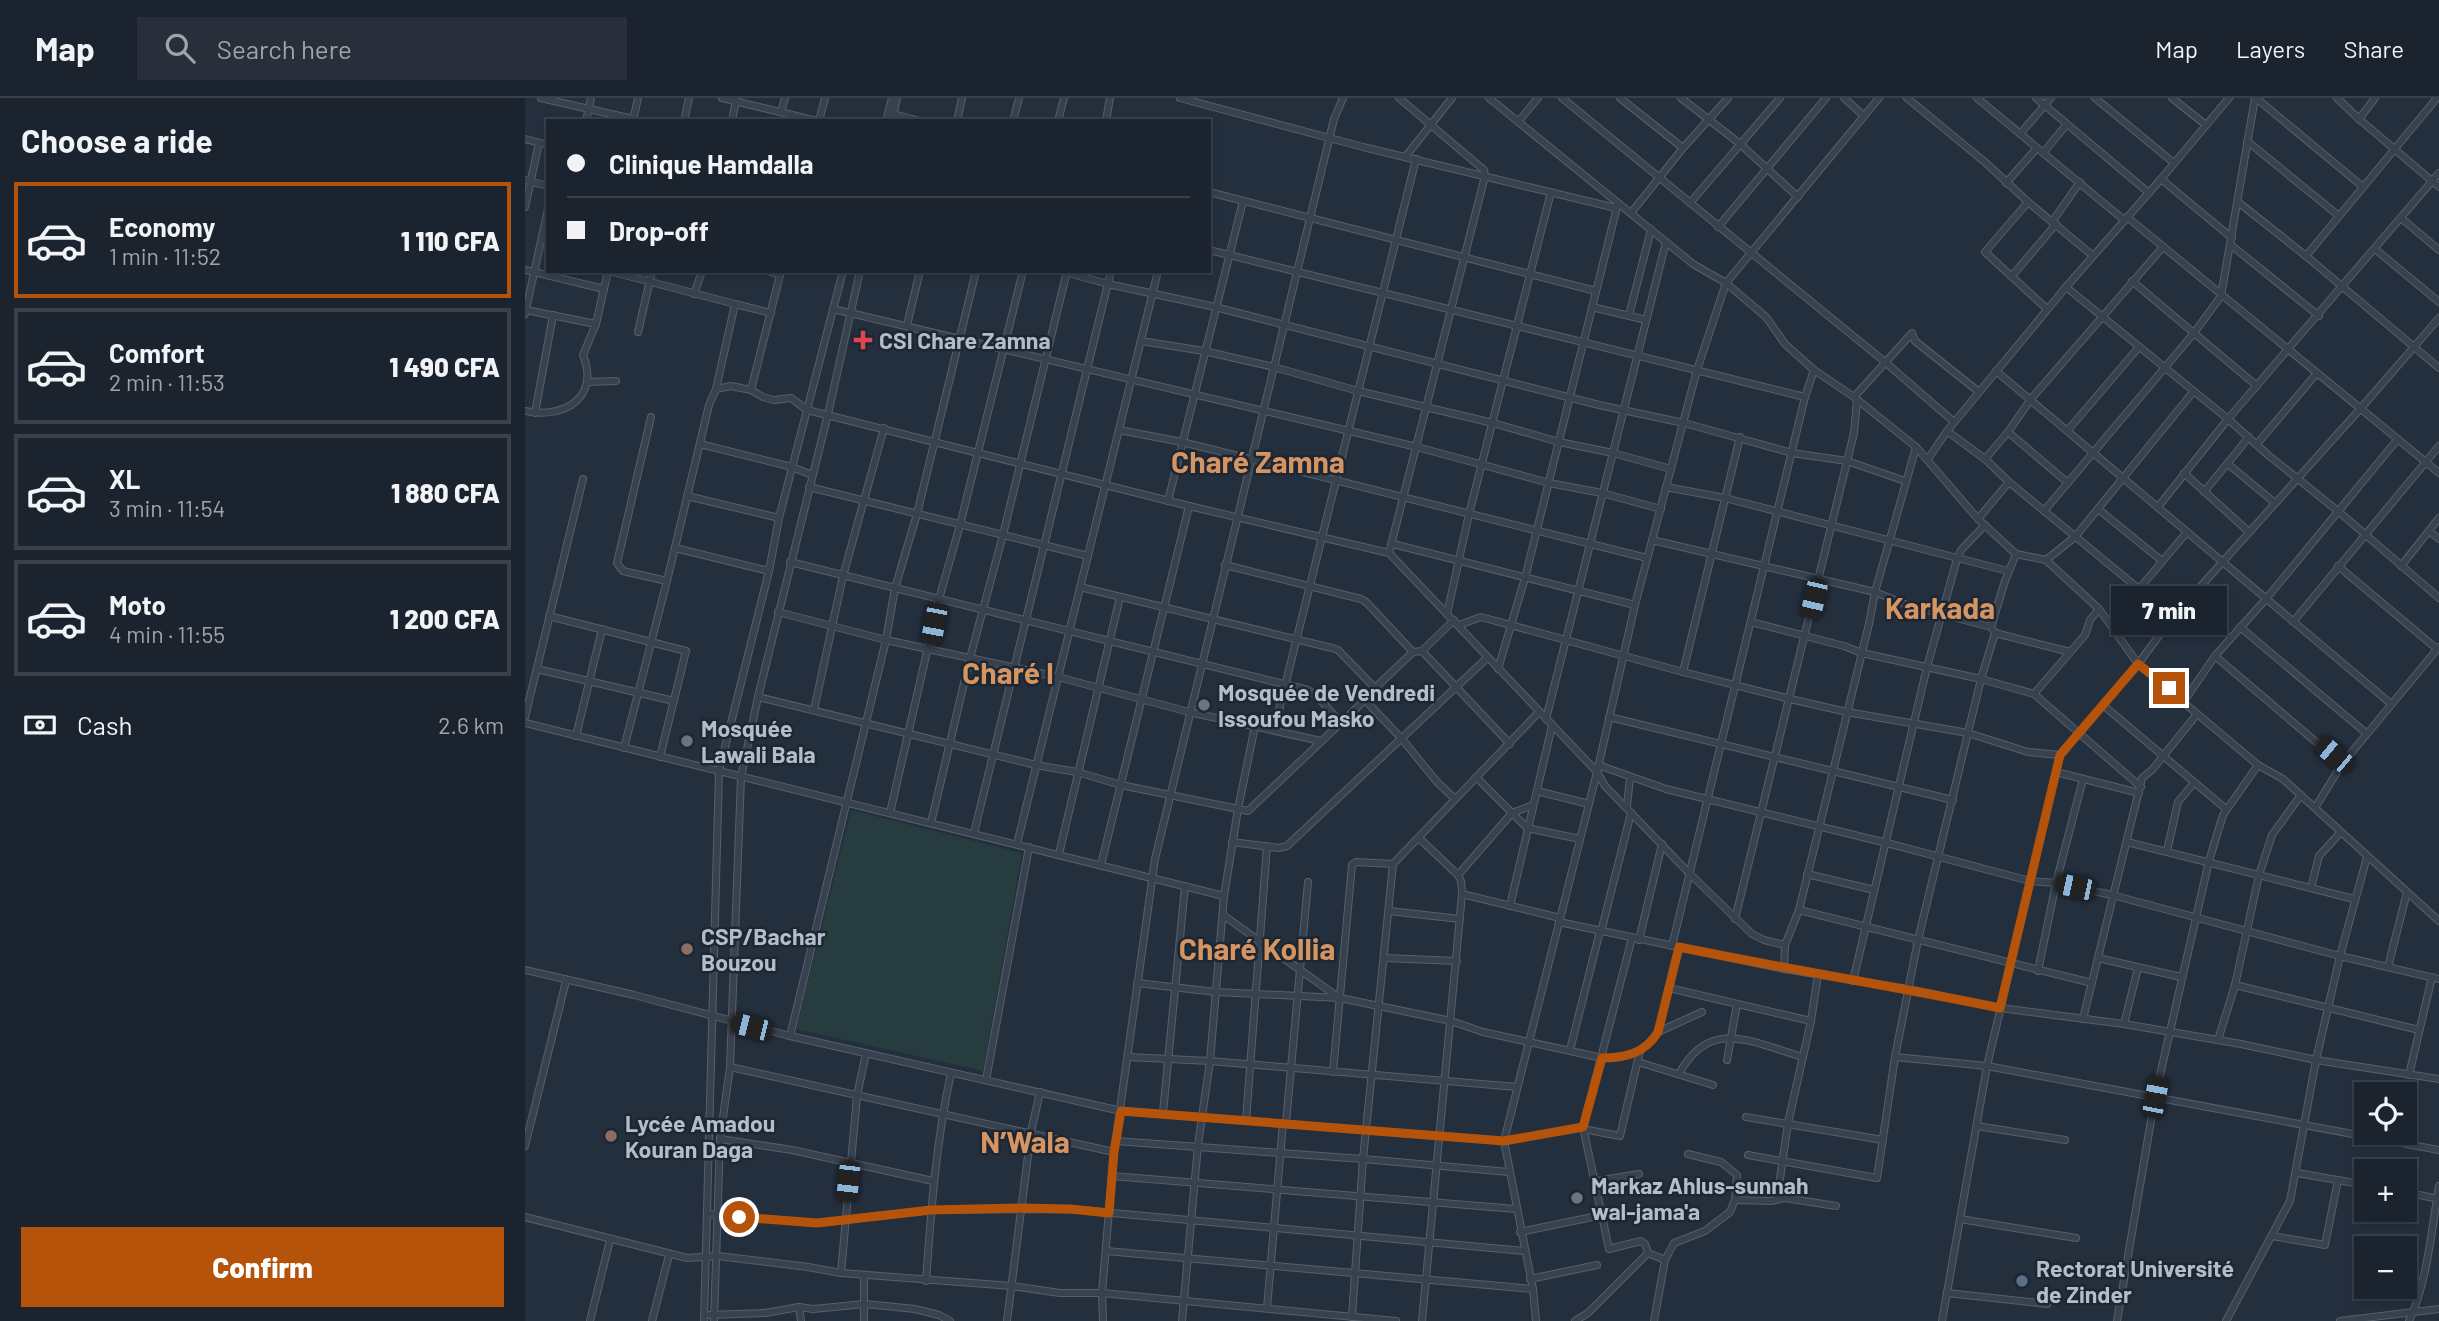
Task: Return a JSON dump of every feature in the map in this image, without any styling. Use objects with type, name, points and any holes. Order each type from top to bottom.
[{"type":"street","points":[[542,98],[629,119]]},
{"type":"street","points":[[587,119],[591,98]]},
{"type":"street","points":[[633,119],[639,98]]},
{"type":"street","points":[[684,119],[689,98]]},
{"type":"street","points":[[722,98],[811,119]]},
{"type":"street","points":[[781,111],[785,98]]},
{"type":"street","points":[[819,119],[825,98]]},
{"type":"street","points":[[890,119],[892,98]]},
{"type":"street","points":[[890,119],[897,98]]},
{"type":"street","points":[[957,119],[962,98]]},
{"type":"street","points":[[1014,119],[1019,98]]},
{"type":"street","points":[[1059,119],[1064,98]]},
{"type":"street","points":[[1106,119],[1110,98]]},
{"type":"street","points":[[1180,98],[1485,176],[1617,205]]},
{"type":"street","points":[[1103,1321],[1102,1293],[1114,1152],[1152,877],[1200,665],[1336,111],[1343,98]]},
{"type":"street","points":[[1389,553],[1485,176],[1484,170],[1399,98]]},
{"type":"street","points":[[1406,156],[1453,98]]},
{"type":"street","points":[[1489,98],[1617,205],[1631,213],[1693,264],[1726,283],[1766,317],[1785,344],[1814,370],[1856,399],[1916,447],[1978,519],[2016,554],[2046,560],[2099,609],[2138,664],[2258,765],[2283,779],[2439,921]]},
{"type":"street","points":[[1518,122],[1538,98]]},
{"type":"street","points":[[1562,98],[1885,362],[1954,422]]},
{"type":"street","points":[[1620,98],[1683,148]]},
{"type":"street","points":[[1681,98],[1739,143],[1798,197]]},
{"type":"street","points":[[1631,213],[1683,148],[1728,98]]},
{"type":"street","points":[[1690,203],[1780,98]]},
{"type":"street","points":[[1719,227],[1826,98]]},
{"type":"street","points":[[1844,98],[1863,115]]},
{"type":"street","points":[[1536,1321],[1533,1289],[1515,1209],[1504,1141],[1580,839],[1635,605],[1697,370],[1726,283],[1879,98]]},
{"type":"street","points":[[1907,98],[2092,255]]},
{"type":"street","points":[[1977,98],[2439,473]]},
{"type":"street","points":[[2036,98],[2149,193]]},
{"type":"street","points":[[2020,134],[2051,98]]},
{"type":"street","points":[[2095,98],[2175,163]]},
{"type":"street","points":[[1928,459],[1954,422],[2092,255],[2149,193],[2229,98]]},
{"type":"street","points":[[2044,511],[2194,333],[2221,296],[2256,98],[2363,187]]},
{"type":"street","points":[[2337,98],[2439,187]]},
{"type":"street","points":[[2359,119],[2375,98]]},
{"type":"street","points":[[2306,256],[2437,98]]},
{"type":"street","points":[[2175,99],[2206,125]]},
{"type":"street","points":[[731,119],[736,100]]},
{"type":"street","points":[[2006,183],[2067,124]]},
{"type":"street","points":[[525,139],[546,145]]},
{"type":"street","points":[[2247,141],[2339,216]]},
{"type":"street","points":[[525,207],[528,181],[539,143]]},
{"type":"street","points":[[1274,730],[1416,159]]},
{"type":"street","points":[[2158,507],[2228,419],[2439,173]]},
{"type":"street","points":[[2161,179],[2319,316]]},
{"type":"street","points":[[528,181],[546,186]]},
{"type":"street","points":[[2012,276],[2054,223],[2080,183]]},
{"type":"street","points":[[1447,614],[1469,514],[1551,192]]},
{"type":"street","points":[[1211,193],[1596,290]]},
{"type":"street","points":[[1168,501],[1243,201]]},
{"type":"street","points":[[2028,202],[1985,252],[2047,309]]},
{"type":"street","points":[[2238,202],[2439,368]]},
{"type":"street","points":[[1498,669],[1525,578],[1617,205]]},
{"type":"street","points":[[546,218],[525,312],[596,324]]},
{"type":"street","points":[[2401,218],[2439,250]]},
{"type":"street","points":[[1629,316],[1651,230]]},
{"type":"street","points":[[1546,719],[1666,242]]},
{"type":"street","points":[[1985,459],[2031,399],[2163,247]]},
{"type":"street","points":[[2375,248],[2439,302]]},
{"type":"street","points":[[1211,251],[1805,397]]},
{"type":"street","points":[[525,270],[604,289]]},
{"type":"street","points":[[525,411],[555,412],[578,401],[587,382],[589,370],[583,355],[596,324],[608,273]]},
{"type":"street","points":[[616,273],[771,313]]},
{"type":"street","points":[[638,332],[651,273]]},
{"type":"street","points":[[694,294],[701,273]]},
{"type":"street","points":[[751,390],[781,273]]},
{"type":"street","points":[[842,273],[779,518],[769,571],[719,771],[704,1318],[799,1307],[813,1309],[865,1304],[915,1309],[950,1321]]},
{"type":"street","points":[[714,1318],[720,1139],[730,1067],[741,777],[860,273]]},
{"type":"street","points":[[907,325],[920,273]]},
{"type":"street","points":[[790,1036],[886,640],[895,588],[976,273]]},
{"type":"street","points":[[890,813],[939,599],[1022,273]]},
{"type":"street","points":[[932,823],[1065,273]]},
{"type":"street","points":[[1069,273],[1684,423],[1792,453],[1847,461],[1905,481]]},
{"type":"street","points":[[974,833],[1111,273]]},
{"type":"street","points":[[1017,844],[1158,273]]},
{"type":"street","points":[[2132,281],[2256,386]]},
{"type":"street","points":[[2066,287],[2339,511],[2439,598]]},
{"type":"street","points":[[624,748],[709,405],[716,389],[735,304]]},
{"type":"street","points":[[1592,307],[1646,320]]},
{"type":"street","points":[[833,309],[1417,447],[1549,483],[1661,509]]},
{"type":"street","points":[[535,413],[553,315]]},
{"type":"street","points":[[1942,1321],[1987,1066],[2060,755],[2138,664],[2173,617],[2439,318]]},
{"type":"street","points":[[1735,919],[1854,433],[1856,399],[1912,333],[1915,341],[1979,392]]},
{"type":"street","points":[[1141,341],[1204,351],[1274,367],[1358,391],[1671,469]]},
{"type":"street","points":[[2068,430],[2139,347]]},
{"type":"street","points":[[1137,983],[1216,992],[1340,998],[1451,1021],[1483,1032],[1602,1058],[1621,1058],[1640,1051],[1652,1041],[1658,1032],[1669,988],[1689,873],[1766,567],[1805,397],[1814,370]]},
{"type":"street","points":[[1996,371],[2390,703]]},
{"type":"street","points":[[2257,444],[2317,373]]},
{"type":"street","points":[[587,382],[616,380]]},
{"type":"street","points":[[716,389],[731,386],[751,390],[774,400],[791,398],[807,410],[1168,501],[1389,553],[1552,726],[1597,769],[1605,786],[1735,919],[1752,934],[1785,945]]},
{"type":"street","points":[[2046,560],[2075,537],[2193,392]]},
{"type":"street","points":[[651,417],[617,563],[623,571],[667,581]]},
{"type":"street","points":[[814,710],[843,576],[884,428]]},
{"type":"street","points":[[1119,430],[1182,442],[1647,558]]},
{"type":"street","points":[[1947,431],[1985,459],[2009,482],[2173,617]]},
{"type":"street","points":[[2008,432],[2068,483]]},
{"type":"street","points":[[1683,672],[1740,437]]},
{"type":"street","points":[[2204,492],[2249,437]]},
{"type":"street","points":[[2184,701],[2215,656],[2397,440]]},
{"type":"street","points":[[700,444],[792,467],[812,475]]},
{"type":"street","points":[[2293,622],[2439,446]]},
{"type":"street","points":[[1784,969],[1785,945],[1799,910],[1875,592],[1916,447]]},
{"type":"street","points":[[2228,464],[2275,502]]},
{"type":"street","points":[[2184,473],[2249,532]]},
{"type":"street","points":[[525,717],[583,479]]},
{"type":"street","points":[[1978,519],[2009,482]]},
{"type":"street","points":[[809,487],[1088,556]]},
{"type":"street","points":[[1667,487],[1832,524],[2008,571]]},
{"type":"street","points":[[687,496],[779,518]]},
{"type":"street","points":[[1101,864],[1189,506]]},
{"type":"street","points":[[2098,509],[2162,561]]},
{"type":"street","points":[[2401,566],[2439,518]]},
{"type":"street","points":[[1853,981],[1927,667],[1957,559],[1961,550],[1985,525]]},
{"type":"street","points":[[2428,531],[2439,540]]},
{"type":"street","points":[[2139,589],[2187,532]]},
{"type":"street","points":[[1652,540],[1875,592],[1907,605],[2070,652]]},
{"type":"street","points":[[1393,544],[1635,605]]},
{"type":"street","points":[[675,548],[769,571]]},
{"type":"street","points":[[1748,1155],[1877,1178],[1895,1057],[1918,940],[1980,679],[2008,571],[2016,554]]},
{"type":"street","points":[[790,562],[1313,692],[1341,723]]},
{"type":"street","points":[[1225,565],[1366,601],[1413,652]]},
{"type":"street","points":[[2315,808],[2342,764],[2438,648],[2337,566]]},
{"type":"street","points":[[1080,587],[1338,650],[1375,688]]},
{"type":"street","points":[[1059,854],[1120,597]]},
{"type":"street","points":[[2034,694],[2085,635],[2090,620],[2099,609]]},
{"type":"street","points":[[778,612],[929,650],[1058,677],[1189,712],[1321,741]]},
{"type":"street","points":[[549,616],[686,651],[660,757]]},
{"type":"street","points":[[758,697],[1036,765],[1077,772],[1121,785],[1251,810],[1413,652],[1422,651],[1456,622],[1481,617],[1790,699],[1968,733],[2028,752],[2060,755]]},
{"type":"street","points":[[1751,622],[1845,646],[1862,653],[2034,694],[2080,732],[2140,790]]},
{"type":"street","points":[[2240,627],[2366,733]]},
{"type":"street","points":[[576,736],[602,629]]},
{"type":"street","points":[[1422,651],[1510,744]]},
{"type":"street","points":[[2215,656],[2342,764]]},
{"type":"street","points":[[1232,842],[1279,848],[1286,846],[1487,658]]},
{"type":"street","points":[[537,669],[674,701]]},
{"type":"street","points":[[1366,700],[1455,799]]},
{"type":"street","points":[[2103,705],[2164,755],[2193,784],[2226,809]]},
{"type":"street","points":[[1352,1317],[1363,1158],[1393,864],[1420,839],[1539,712]]},
{"type":"street","points":[[2083,1019],[2142,778],[2197,714]]},
{"type":"street","points":[[1609,717],[1953,800]]},
{"type":"street","points":[[525,723],[1224,896]]},
{"type":"street","points":[[1182,1321],[1198,1145],[1210,1061],[1224,896],[1237,809],[1255,726]]},
{"type":"street","points":[[1510,906],[1552,726]]},
{"type":"street","points":[[2117,1321],[2155,1097],[2209,861],[2226,809],[2258,765]]},
{"type":"street","points":[[1597,769],[2030,881],[2056,883],[2112,895],[2246,932],[2435,978],[2409,1074]]},
{"type":"street","points":[[2056,772],[2140,790]]},
{"type":"street","points":[[1476,777],[1528,828],[1580,839]]},
{"type":"street","points":[[1626,806],[1630,778]]},
{"type":"street","points":[[2038,971],[2056,883],[2083,779]]},
{"type":"street","points":[[2167,851],[2178,802],[2193,784]]},
{"type":"street","points":[[1537,791],[1588,804]]},
{"type":"street","points":[[2218,1040],[2235,985],[2259,875],[2274,830],[2301,795]]},
{"type":"street","points":[[1458,875],[1512,813],[1533,805]]},
{"type":"street","points":[[1570,1050],[1631,813]]},
{"type":"street","points":[[2311,888],[2319,856],[2340,832]]},
{"type":"street","points":[[1420,839],[1458,875],[1462,894],[1422,1321]]},
{"type":"street","points":[[2127,842],[2354,899]]},
{"type":"street","points":[[1662,844],[1583,1127],[1609,1249],[1641,1241],[1648,1253],[1665,1260]]},
{"type":"street","points":[[1246,1120],[1267,846]]},
{"type":"street","points":[[986,1080],[1029,847]]},
{"type":"street","points":[[2226,1321],[2290,1201],[2316,1060],[2354,899],[2367,857]]},
{"type":"street","points":[[1333,1072],[1352,865],[1356,862],[1393,864]]},
{"type":"street","points":[[1807,874],[1874,890]]},
{"type":"street","points":[[1266,1308],[1308,882]]},
{"type":"street","points":[[1163,1113],[1185,886]]},
{"type":"street","points":[[2388,967],[2407,892]]},
{"type":"street","points":[[1462,894],[1600,931],[1784,969],[1908,989],[2000,1008],[2124,1024],[2316,1060],[2439,1079]]},
{"type":"street","points":[[1799,910],[2092,983]]},
{"type":"street","points":[[1389,911],[1459,919]]},
{"type":"street","points":[[1223,915],[1340,998]]},
{"type":"street","points":[[1385,958],[1457,961]]},
{"type":"street","points":[[2098,958],[2181,977]]},
{"type":"street","points":[[2124,1024],[2137,968]]},
{"type":"street","points":[[525,970],[790,1036],[1121,1111],[1504,1141],[1583,1127],[1620,1136],[1640,1051]]},
{"type":"street","points":[[1777,1199],[1788,1123],[1811,1021],[1818,975]]},
{"type":"street","points":[[525,1146],[566,981]]},
{"type":"street","points":[[2235,985],[2419,1030]]},
{"type":"street","points":[[1669,988],[1811,1021]]},
{"type":"street","points":[[1727,1060],[1737,1004]]},
{"type":"street","points":[[1658,1032],[1702,1012]]},
{"type":"street","points":[[1679,1074],[1686,1061],[1699,1047],[1720,1037],[1803,1057]]},
{"type":"street","points":[[841,1273],[856,1096],[866,1053]]},
{"type":"street","points":[[1128,1057],[1210,1061],[1517,1087]]},
{"type":"street","points":[[1895,1057],[1987,1066],[2439,1150]]},
{"type":"street","points":[[1638,1062],[1713,1085]]},
{"type":"street","points":[[730,1067],[1114,1152]]},
{"type":"street","points":[[926,1281],[933,1181],[942,1114],[951,1073]]},
{"type":"street","points":[[1007,1321],[1031,1132],[1039,1092]]},
{"type":"street","points":[[1746,1117],[1883,1140]]},
{"type":"street","points":[[1977,1126],[2065,1140]]},
{"type":"street","points":[[720,1139],[851,1162],[933,1181]]},
{"type":"street","points":[[1116,1140],[1363,1158],[1509,1172]]},
{"type":"street","points":[[1654,1321],[1665,1260],[1674,1243],[1711,1227],[1730,1212],[1735,1200],[1738,1180],[1734,1171],[1721,1163],[1688,1154]]},
{"type":"street","points":[[2297,1173],[2354,1183]]},
{"type":"street","points":[[1595,1181],[1639,1174]]},
{"type":"street","points":[[1112,1176],[1515,1209]]},
{"type":"street","points":[[2272,1236],[2325,1245],[2338,1180]]},
{"type":"street","points":[[2409,1321],[2414,1310],[2439,1186]]},
{"type":"street","points":[[2417,1195],[2438,1199]]},
{"type":"street","points":[[1735,1200],[1777,1199],[1836,1206]]},
{"type":"street","points":[[707,1214],[802,1223],[931,1210],[1070,1209],[1524,1251]]},
{"type":"street","points":[[1520,1232],[1602,1215]]},
{"type":"street","points":[[525,1217],[687,1258],[717,1256],[841,1273],[1012,1286],[1060,1293],[1102,1293],[1396,1321]]},
{"type":"street","points":[[1960,1219],[2076,1238]]},
{"type":"street","points":[[590,1321],[610,1240]]},
{"type":"street","points":[[1106,1251],[1533,1289]]},
{"type":"street","points":[[1575,1321],[1588,1313],[1648,1253]]},
{"type":"street","points":[[652,1321],[669,1255]]},
{"type":"street","points":[[1530,1279],[1597,1265]]},
{"type":"street","points":[[864,1275],[864,1321]]},
{"type":"street","points":[[1947,1293],[2047,1304]]},
{"type":"street","points":[[799,1307],[800,1321]]},
{"type":"street","points":[[2340,1321],[2439,1309]]},
{"type":"green space","points":[[851,810],[1022,853],[983,1071],[796,1029]]},
{"type":"place","name":"CSI Chare Zamna","points":[[863,340]]},
{"type":"place","name":"Mosquée de Vendredi Issoufou Masko","points":[[1204,705]]},
{"type":"place","name":"Mosquée Lawali Bala","points":[[687,741]]},
{"type":"place","name":"CSP/Bachar Bouzou","points":[[687,949]]},
{"type":"place","name":"Lycée Amadou Kouran Daga","points":[[611,1136]]},
{"type":"place","name":"Markaz Ahlus-sunnah wal-jama'a","points":[[1577,1198]]},
{"type":"place","name":"Rectorat Université de Zinder","points":[[2022,1281]]},
{"type":"district","name":"Charé Zamna","points":[[1258,461]]},
{"type":"district","name":"Karkada","points":[[1940,607]]},
{"type":"district","name":"Charé I","points":[[1008,672]]},
{"type":"district","name":"Charé Kollia","points":[[1257,948]]},
{"type":"district","name":"N’Wala","points":[[1025,1141]]},
{"type":"route","points":[[739,1217],[817,1223],[931,1210],[1023,1208],[1109,1213],[1114,1152],[1121,1111],[1504,1141],[1583,1127],[1602,1058],[1633,1055],[1652,1041],[1658,1032],[1679,947],[2000,1008],[2060,755],[2138,664],[2169,688]]}]
